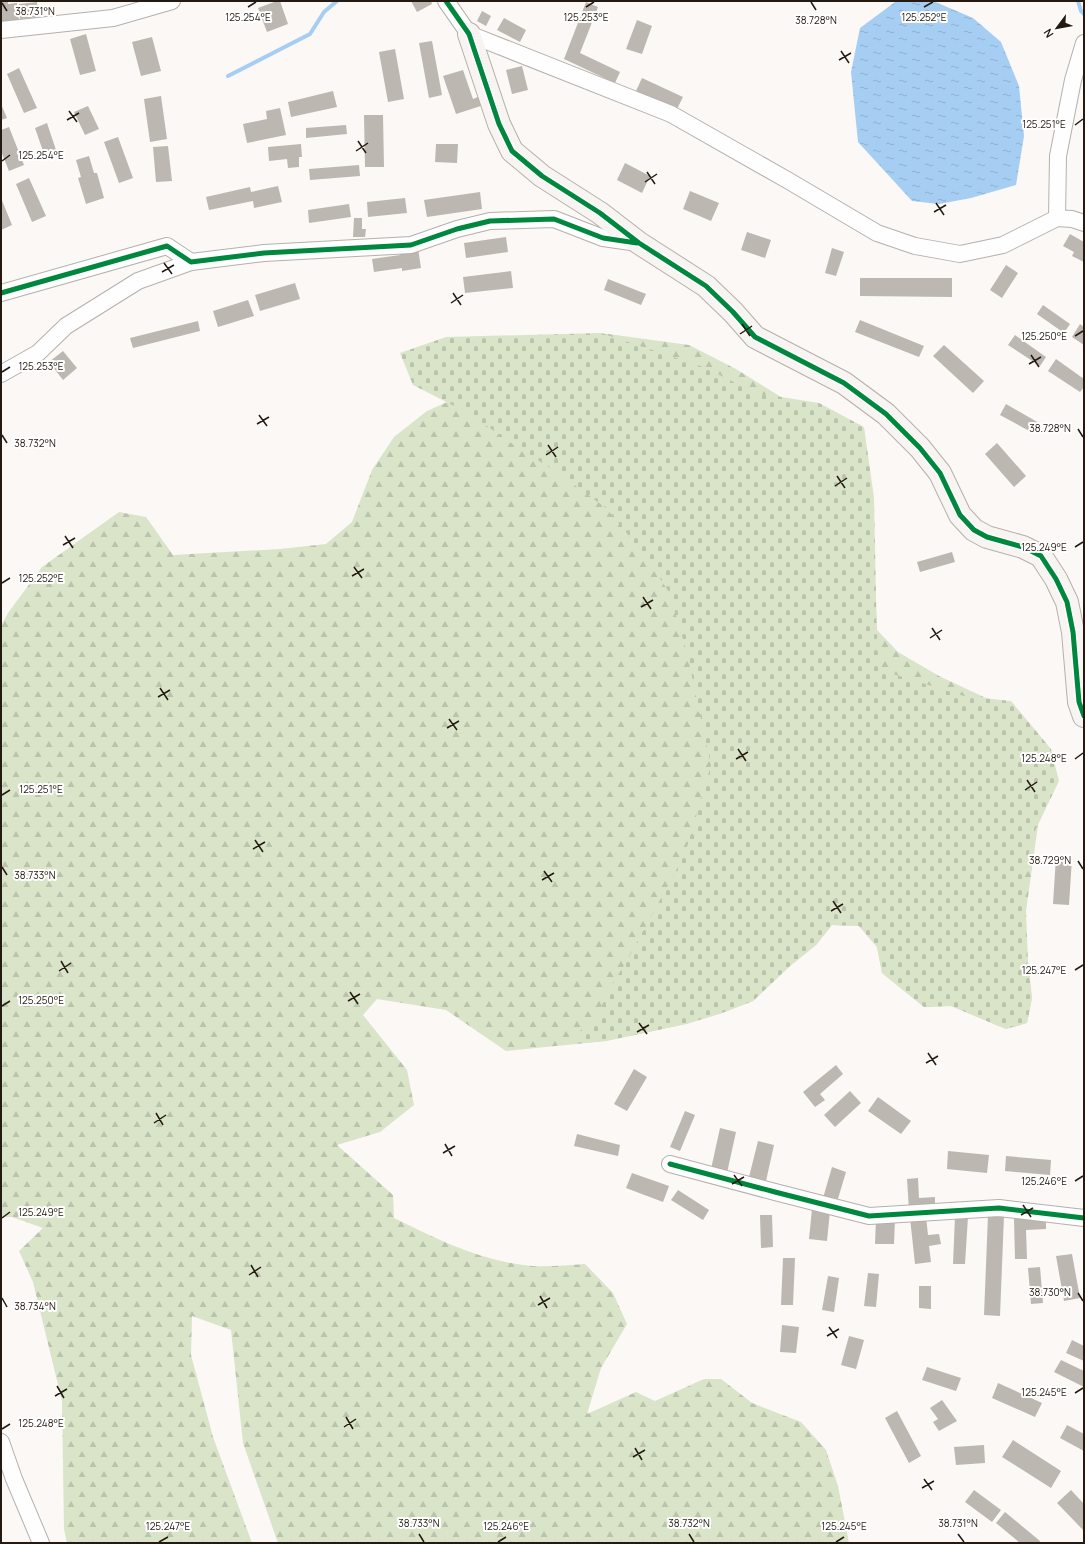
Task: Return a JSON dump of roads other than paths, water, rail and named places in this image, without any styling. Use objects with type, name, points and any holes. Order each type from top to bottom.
[{"type":"street","points":[[1,30],[113,18],[172,1]]},
{"type":"street","points":[[446,1],[468,34],[499,124],[512,150],[542,176],[600,213],[639,243],[706,286],[734,312],[755,337],[844,383],[886,414],[920,448],[940,472],[960,515],[974,530],[987,537],[1023,547],[1041,556],[1056,579],[1067,602],[1073,632],[1079,702],[1084,716]]},
{"type":"street","points":[[468,34],[671,114],[877,233],[915,246],[960,254],[1003,245],[1057,218],[1072,219],[1084,223]]},
{"type":"street","points":[[1057,218],[1058,156],[1073,80],[1084,43]]},
{"type":"street","points":[[1,374],[38,354],[66,326],[138,281],[191,262],[264,253],[411,245],[457,229],[490,221],[554,218],[603,238],[639,243]]},
{"type":"street","points":[[1,293],[167,246],[191,262]]},
{"type":"street","points":[[670,1164],[869,1216],[999,1208],[1084,1218]]},
{"type":"street","points":[[1,1442],[14,1479],[41,1543]]},
{"type":"water","points":[[933,1],[973,18],[1001,42],[1019,86],[1024,136],[1016,185],[971,198],[939,204],[912,201],[858,142],[851,72],[860,28],[895,2]]},
{"type":"waterway","points":[[228,76],[310,34],[324,12],[337,1]]},
{"type":"waterway","points":[[1078,1],[1081,11],[1084,14]]}]
